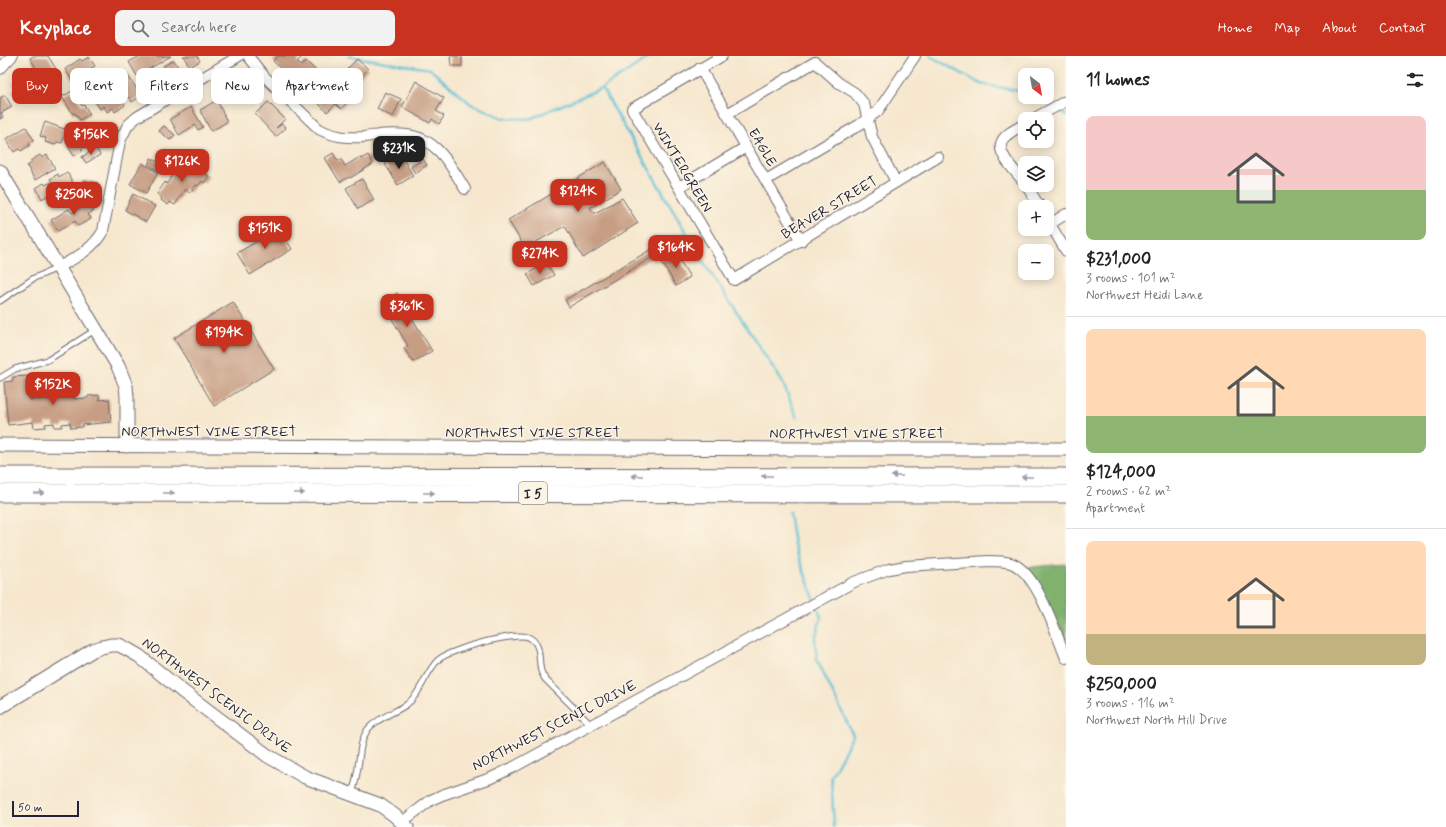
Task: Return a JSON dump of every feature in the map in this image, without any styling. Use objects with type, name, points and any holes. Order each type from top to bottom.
[{"type":"highway","name":"I 5","points":[[0,476],[1066,477]]},
{"type":"highway","name":"I 5","points":[[0,493],[1066,494]]},
{"type":"street","points":[[0,69],[12,56]]},
{"type":"street","points":[[59,268],[91,248],[103,231],[120,141],[128,125],[137,117],[239,56]]},
{"type":"street","points":[[248,56],[264,76],[319,129],[339,137],[353,138],[395,134],[408,135],[429,142],[438,149],[448,161],[465,189]]},
{"type":"street","points":[[700,68],[722,56]]},
{"type":"street","points":[[766,180],[869,118],[878,111],[915,56]]},
{"type":"street","points":[[727,114],[815,62],[861,99],[869,118],[872,137],[896,182]]},
{"type":"street","name":"WINTERGREEN","points":[[700,68],[632,109],[734,280]]},
{"type":"street","name":"EAGLE","points":[[700,68],[801,240]]},
{"type":"street","points":[[1046,112],[1066,101]]},
{"type":"street","points":[[1018,128],[1007,135],[1002,141],[1001,148],[1008,163],[1018,175]]},
{"type":"street","points":[[679,187],[746,147]]},
{"type":"street","name":"BEAVER STREET","points":[[734,280],[938,157]]},
{"type":"street","points":[[0,171],[118,366],[126,386],[128,413],[127,446]]},
{"type":"street","points":[[1054,219],[1066,214]]},
{"type":"street","points":[[1054,232],[1066,251]]},
{"type":"street","name":"NORTHWEST VINE STREET","points":[[0,445],[1066,449]]},
{"type":"street","name":"NORTHWEST SCENIC DRIVE","points":[[0,706],[94,650],[102,647],[119,645],[138,656],[268,756],[305,777],[380,805],[405,824],[431,800],[491,778],[512,768],[854,582],[888,569],[906,566],[989,561],[1001,561],[1012,564],[1025,573],[1041,597],[1066,658]]},
{"type":"lane","points":[[0,301],[34,278],[59,268]]},
{"type":"lane","points":[[0,378],[15,369],[48,360],[97,329]]},
{"type":"lane","points":[[352,794],[357,775],[361,747],[368,730],[373,724],[407,704],[414,696],[436,661],[443,656],[469,647],[503,638],[523,636],[530,637],[536,643],[540,654],[541,670],[545,679],[591,726]]},
{"type":"green space","points":[[1066,564],[1066,639],[1019,568]]},
{"type":"building","points":[[33,56],[48,56],[55,68],[36,68],[30,58]]},
{"type":"building","points":[[140,56],[171,56],[151,68],[136,68],[136,74],[129,62]]},
{"type":"building","points":[[183,56],[197,56],[200,61],[190,67]]},
{"type":"building","points":[[278,56],[303,56],[297,62],[301,66],[306,61],[313,68],[280,68],[273,61]]},
{"type":"building","points":[[450,56],[462,56],[462,66],[451,66]]},
{"type":"building","points":[[89,57],[95,66],[92,68],[70,68],[70,77],[65,69],[80,59],[82,61]]},
{"type":"building","points":[[357,59],[368,69],[363,74],[363,68],[348,68]]},
{"type":"building","points":[[174,60],[178,67],[164,68],[163,66]]},
{"type":"building","points":[[128,76],[136,88],[136,99],[132,102],[128,98]]},
{"type":"building","points":[[416,81],[444,98],[436,111],[444,116],[439,124],[432,119],[430,123],[402,107]]},
{"type":"building","points":[[70,92],[70,104],[84,105],[90,114],[80,120],[75,113],[73,114],[62,97]]},
{"type":"building","points":[[385,92],[401,99],[393,117],[377,109]]},
{"type":"building","points":[[5,95],[12,107],[1,113],[3,117],[0,119],[0,98]]},
{"type":"building","points":[[268,102],[285,119],[276,128],[282,124],[286,128],[276,137],[255,114]]},
{"type":"building","points":[[97,104],[125,105],[115,112],[113,108],[107,112],[104,106],[100,109]]},
{"type":"building","points":[[211,104],[219,104],[227,122],[211,131],[200,110]]},
{"type":"building","points":[[319,104],[336,104],[327,112]]},
{"type":"building","points":[[336,104],[346,104],[341,109]]},
{"type":"building","points":[[191,107],[203,127],[198,130],[195,125],[179,135],[170,119]]},
{"type":"building","points":[[45,122],[67,130],[62,143],[57,142],[55,145],[45,142],[46,138],[40,136]]},
{"type":"building","points":[[164,126],[175,135],[170,140],[159,131]]},
{"type":"building","points":[[26,127],[34,140],[29,143],[30,145],[21,151],[19,149],[14,152],[6,139]]},
{"type":"building","points":[[98,127],[103,137],[96,141],[98,144],[89,149],[87,146],[81,149],[83,151],[74,156],[68,146],[75,142],[74,139]]},
{"type":"building","points":[[96,148],[100,155],[86,163],[82,157]]},
{"type":"building","points":[[333,153],[338,161],[341,159],[345,166],[360,157],[361,159],[368,155],[373,164],[350,178],[349,177],[340,182],[325,158]]},
{"type":"building","points":[[40,155],[42,158],[47,155],[55,168],[35,180],[27,166],[32,163],[30,161]]},
{"type":"building","points":[[401,155],[413,176],[398,185],[385,164]]},
{"type":"building","points":[[151,158],[164,165],[160,172],[148,165]]},
{"type":"building","points":[[190,159],[203,169],[202,171],[209,176],[204,183],[202,181],[198,186],[196,185],[190,193],[185,189],[175,205],[170,202],[168,205],[161,200],[162,198],[157,194],[165,182],[167,184],[173,174],[178,177]]},
{"type":"building","points":[[423,159],[427,165],[415,173],[411,167]]},
{"type":"building","points":[[605,162],[621,189],[590,208],[595,213],[622,198],[638,223],[583,258],[565,226],[525,248],[508,220]]},
{"type":"building","points":[[142,163],[158,173],[146,193],[130,184]]},
{"type":"building","points":[[67,172],[73,183],[65,188],[64,185],[57,189],[59,192],[51,196],[50,194],[42,199],[36,188],[44,183],[45,185],[52,182],[50,179],[58,174],[59,177]]},
{"type":"building","points":[[362,179],[374,200],[358,209],[346,188]]},
{"type":"building","points":[[83,180],[98,183],[96,193],[81,190]]},
{"type":"building","points":[[133,194],[155,206],[146,222],[125,210]]},
{"type":"building","points":[[86,199],[94,211],[88,214],[91,219],[78,226],[75,221],[58,231],[51,220],[69,209],[72,213],[82,207],[79,203]]},
{"type":"building","points":[[267,223],[272,233],[279,228],[292,249],[250,275],[237,253],[266,236],[261,226]]},
{"type":"building","points":[[662,243],[666,249],[569,307],[565,300]]},
{"type":"building","points":[[675,253],[690,277],[676,286],[661,261]]},
{"type":"building","points":[[546,263],[554,275],[534,286],[527,274]]},
{"type":"building","points":[[397,293],[432,351],[413,362],[404,348],[408,346],[382,302]]},
{"type":"building","points":[[233,302],[274,369],[214,406],[174,338]]},
{"type":"building","points":[[28,376],[30,400],[42,399],[41,388],[48,387],[48,383],[67,381],[68,388],[73,387],[74,399],[88,398],[88,396],[99,395],[99,400],[109,399],[111,422],[82,425],[83,427],[71,428],[70,423],[62,424],[62,427],[54,427],[54,423],[45,424],[46,427],[34,428],[33,422],[8,425],[4,382],[13,381],[13,377]]},
{"type":"waterway","points":[[348,56],[430,69],[471,104],[503,118],[529,119],[602,88],[651,56]]},
{"type":"waterway","points":[[930,56],[981,84],[1018,91]]},
{"type":"waterway","points":[[602,88],[702,260],[782,381],[797,418]]},
{"type":"waterway","points":[[1056,109],[1066,115]]},
{"type":"waterway","points":[[789,512],[794,545],[815,601]]},
{"type":"waterway","points":[[817,605],[821,618],[815,639],[817,660],[853,735],[831,777],[834,827]]}]
